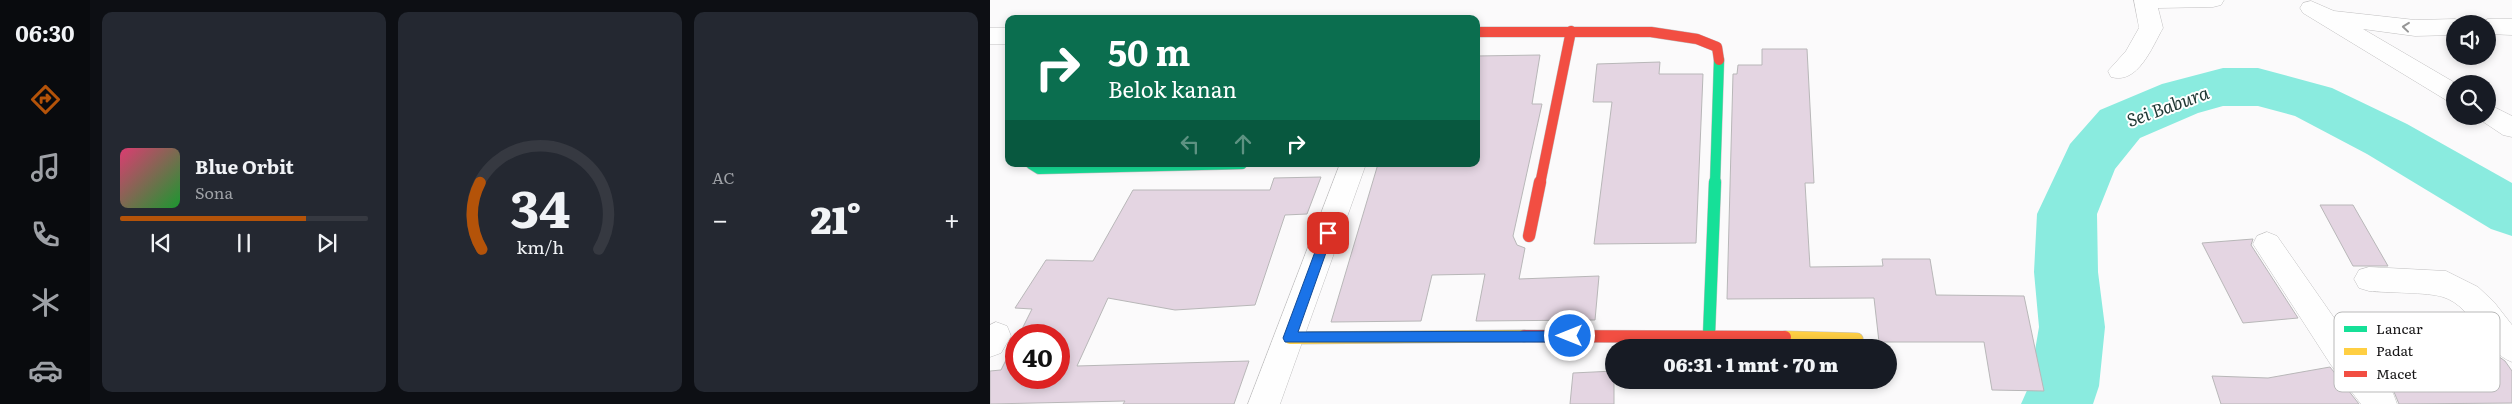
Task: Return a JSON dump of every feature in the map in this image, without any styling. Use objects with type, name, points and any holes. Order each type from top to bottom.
[{"type":"street","points":[[2120,71],[2135,56],[2151,28],[2146,0],[2213,0]]},
{"type":"street","points":[[2304,4],[2343,20],[2416,28],[2446,27]]},
{"type":"street","points":[[2304,4],[2446,89]]},
{"type":"street","points":[[2496,27],[2512,27]]},
{"type":"street","points":[[1529,236],[1571,31]]},
{"type":"street","points":[[1480,32],[1651,32],[1697,39],[1717,47],[1719,59],[1709,336]]},
{"type":"street","points":[[990,36],[1005,36]]},
{"type":"street","points":[[2496,118],[2512,128]]},
{"type":"street","points":[[1034,167],[1039,169],[1120,167]]},
{"type":"street","points":[[1264,404],[1352,167]]},
{"type":"street","points":[[2267,244],[2334,343]]},
{"type":"street","points":[[2369,279],[2446,284],[2469,296],[2485,312]]},
{"type":"street","points":[[2500,332],[2512,348]]},
{"type":"street","points":[[1290,338],[1709,336],[1857,339]]},
{"type":"street","points":[[2371,392],[2381,404]]},
{"type":"building","points":[[1762,49],[1807,49],[1814,183],[1805,183],[1810,267],[1883,266],[1882,259],[1930,259],[1936,295],[2024,296],[2044,391],[1992,390],[1984,342],[1897,342],[1897,339],[1879,339],[1874,298],[1727,299],[1733,74],[1737,74],[1738,65],[1762,65]]},
{"type":"building","points":[[1540,55],[1532,104],[1542,104],[1513,236],[1517,245],[1525,248],[1519,279],[1599,276],[1595,320],[1476,321],[1485,274],[1432,275],[1421,321],[1331,322],[1377,167],[1480,167],[1480,56]]},
{"type":"building","points":[[1660,62],[1659,74],[1703,74],[1696,243],[1594,244],[1612,102],[1593,102],[1597,64]]},
{"type":"building","points":[[1321,177],[1307,214],[1285,215],[1255,305],[1175,310],[1108,298],[1077,366],[1249,361],[1234,404],[1123,404],[1125,401],[990,404],[990,371],[1001,370],[1005,362],[1005,389],[1070,389],[1070,324],[1024,324],[1032,309],[1015,308],[1046,260],[1093,261],[1133,190],[1270,190],[1274,178]]},
{"type":"building","points":[[2320,205],[2353,205],[2388,266],[2353,266]]},
{"type":"building","points":[[2253,239],[2251,245],[2298,318],[2243,323],[2202,243]]},
{"type":"building","points":[[2500,357],[2512,371],[2512,403],[2399,404],[2394,392],[2500,392]]},
{"type":"building","points":[[2330,367],[2334,372],[2334,392],[2350,392],[2359,404],[2221,404],[2212,376],[2268,378]]},
{"type":"building","points":[[1605,371],[1605,389],[1614,389],[1614,404],[1570,404],[1573,373]]},
{"type":"waterway","name":"Sei Babura","points":[[2057,404],[2064,386],[2072,327],[2066,272],[2067,214],[2090,159],[2120,124],[2181,98],[2223,87],[2258,87],[2313,102],[2387,139],[2512,212]]},
{"type":"traffic: fast","points":[[1709,335],[1719,60]]},
{"type":"traffic: fast","points":[[1036,167],[1039,169],[1120,167]]},
{"type":"traffic: slow","points":[[1290,338],[1524,336]]},
{"type":"traffic: slow","points":[[1785,337],[1857,339]]},
{"type":"traffic: jam","points":[[1529,236],[1571,31]]},
{"type":"traffic: jam","points":[[1480,32],[1651,32],[1697,39],[1717,47],[1719,60]]},
{"type":"traffic: jam","points":[[1524,336],[1709,335],[1785,337]]},
{"type":"route","points":[[1328,233],[1290,338],[1570,336]]}]
